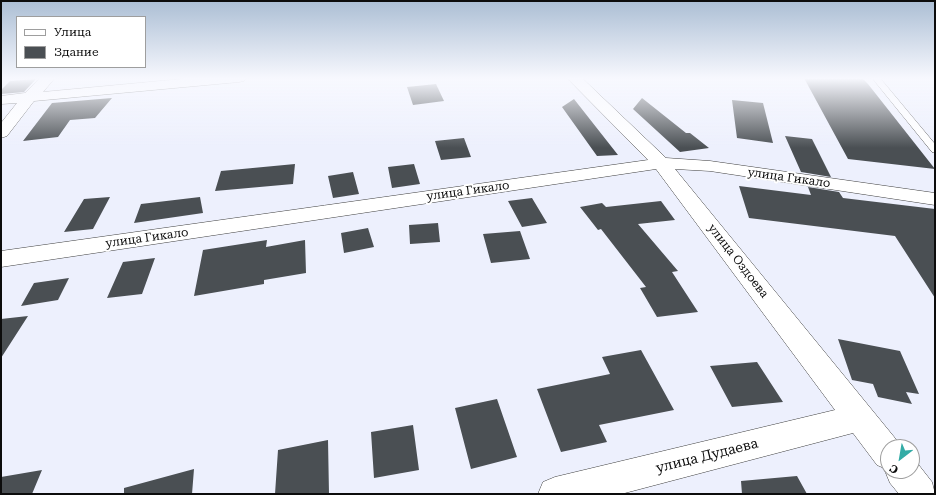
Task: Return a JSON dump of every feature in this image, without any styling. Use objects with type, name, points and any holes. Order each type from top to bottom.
[{"type":"street","points":[[1,133],[27,101]]},
{"type":"street","name":"улица Оздоева","points":[[598,101],[661,163],[880,444]]},
{"type":"street","name":"улица Гикало","points":[[1,259],[661,163],[710,166],[935,199]]},
{"type":"street","name":"улица Дудаева","points":[[555,494],[859,418]]},
{"type":"street","points":[[908,479],[920,494]]},
{"type":"lane","points":[[895,101],[935,150]]},
{"type":"building","points":[[109,101],[95,118],[70,120],[58,137],[23,141],[52,103]]},
{"type":"building","points":[[412,101],[443,101],[413,105]]},
{"type":"building","points":[[571,101],[576,101],[618,155],[597,156],[562,107]]},
{"type":"building","points":[[639,101],[646,101],[686,133],[690,133],[709,148],[680,152],[633,109]]},
{"type":"building","points":[[732,101],[763,103],[773,143],[737,138]]},
{"type":"building","points":[[817,101],[881,101],[935,169],[848,159]]},
{"type":"building","points":[[785,136],[812,139],[831,177],[801,172]]},
{"type":"building","points":[[464,138],[471,157],[441,160],[435,141]]},
{"type":"building","points":[[295,164],[293,184],[215,191],[221,171]]},
{"type":"building","points":[[414,164],[420,184],[392,188],[388,167]]},
{"type":"building","points":[[353,172],[359,194],[333,198],[328,176]]},
{"type":"building","points":[[739,186],[811,195],[808,187],[839,192],[843,198],[935,209],[935,298],[895,236],[749,218]]},
{"type":"building","points":[[110,197],[93,229],[64,232],[84,199]]},
{"type":"building","points":[[200,197],[203,213],[134,223],[141,204]]},
{"type":"building","points":[[532,198],[547,223],[522,227],[508,201]]},
{"type":"building","points":[[661,201],[675,220],[638,224],[678,271],[672,272],[698,312],[657,317],[640,288],[646,287],[601,229],[598,230],[580,207],[602,203],[606,207]]},
{"type":"building","points":[[438,223],[440,242],[410,244],[409,225]]},
{"type":"building","points":[[368,228],[374,247],[344,253],[341,233]]},
{"type":"building","points":[[520,231],[530,259],[491,263],[483,234]]},
{"type":"building","points":[[267,240],[266,247],[305,240],[306,273],[264,280],[264,284],[194,296],[203,250]]},
{"type":"building","points":[[155,258],[142,294],[107,298],[123,262]]},
{"type":"building","points":[[69,278],[58,300],[21,306],[34,283]]},
{"type":"building","points":[[28,316],[1,358],[1,319]]},
{"type":"building","points":[[838,339],[900,351],[919,394],[906,392],[912,404],[878,397],[873,384],[852,380]]},
{"type":"building","points":[[641,350],[674,410],[599,425],[607,442],[561,452],[537,389],[610,374],[602,357]]},
{"type":"building","points":[[757,362],[783,402],[732,407],[710,366]]},
{"type":"building","points":[[497,399],[517,457],[471,469],[455,408]]},
{"type":"building","points":[[413,425],[419,470],[374,478],[371,432]]},
{"type":"building","points":[[328,440],[329,494],[275,494],[278,450]]},
{"type":"building","points":[[194,469],[192,494],[124,494],[124,488]]},
{"type":"building","points":[[42,470],[32,494],[1,494],[1,477]]},
{"type":"building","points":[[797,476],[807,494],[742,494],[741,481]]}]
